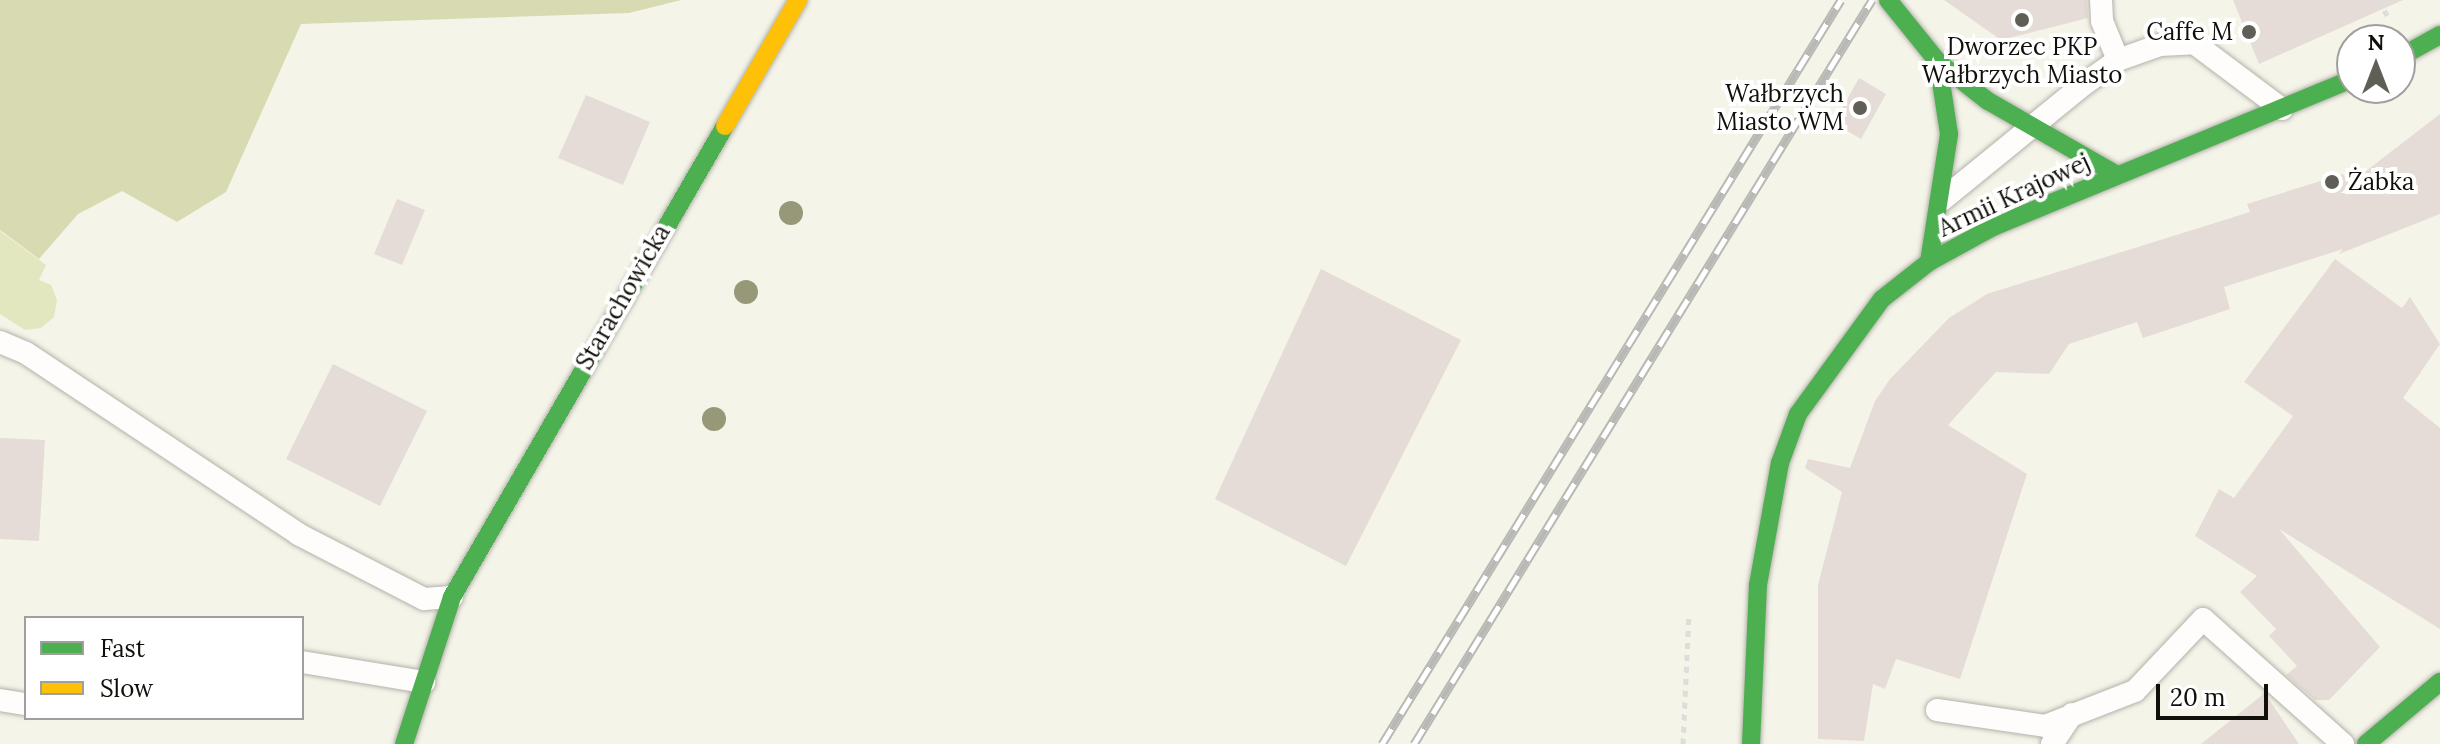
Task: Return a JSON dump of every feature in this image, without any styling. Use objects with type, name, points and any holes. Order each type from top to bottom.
[{"type":"main road","name":"Starachowicka","points":[[404,744],[452,597],[798,0]]},
{"type":"main road","points":[[1888,0],[1938,62],[2033,127],[2117,175]]},
{"type":"main road","points":[[2416,48],[2440,35]]},
{"type":"main road","points":[[1929,262],[1949,134],[1938,62]]},
{"type":"main road","name":"Armii Krajowej","points":[[1751,744],[1758,585],[1780,463],[1798,414],[1825,370],[1882,299],[1929,262],[2117,175],[2336,86]]},
{"type":"main road","points":[[2366,744],[2440,682]]},
{"type":"lane","points":[[2101,0],[2102,21],[2118,60]]},
{"type":"lane","points":[[1940,201],[2118,60],[2160,45],[2194,43],[2282,109]]},
{"type":"lane","points":[[0,342],[298,534],[424,599],[452,597]]},
{"type":"lane","points":[[1937,710],[2045,726],[2135,691],[2203,619],[2343,744]]},
{"type":"lane","points":[[304,662],[424,682]]},
{"type":"lane","points":[[0,700],[24,704]]},
{"type":"lane","points":[[2052,744],[2072,714]]},
{"type":"path","points":[[1683,744],[1689,613]]},
{"type":"green space","points":[[0,0],[681,0],[629,13],[301,24],[226,192],[177,222],[122,191],[78,214],[39,259],[0,230]]},
{"type":"green space","points":[[0,231],[46,265],[39,280],[51,285],[57,300],[54,317],[41,328],[25,330],[0,314]]},
{"type":"building","name":"Dworzec PKP Wałbrzych Miasto","points":[[1944,0],[2087,0],[2088,18],[2001,40]]},
{"type":"building","points":[[2233,0],[2403,0],[2349,24],[2336,24],[2336,30],[2259,64]]},
{"type":"building","name":"Wałbrzych Miasto WM","points":[[1859,78],[1886,94],[1861,139],[1834,123]]},
{"type":"building","points":[[586,95],[650,122],[623,185],[558,158]]},
{"type":"building","points":[[2440,114],[2440,214],[2339,254],[2343,249],[2224,287],[2230,309],[2143,338],[2137,322],[2069,344],[2049,374],[1996,372],[1948,425],[2027,474],[1960,679],[1896,659],[1885,689],[1873,684],[1864,741],[1818,739],[1818,585],[1842,492],[1805,468],[1808,459],[1850,468],[1875,401],[1890,379],[1949,318],[1987,294],[2250,212],[2247,204],[2343,174],[2349,184]]},
{"type":"building","points":[[397,199],[425,210],[402,265],[374,254]]},
{"type":"building","points":[[2335,259],[2402,308],[2410,297],[2440,344],[2403,398],[2440,428],[2440,629],[2279,529],[2380,647],[2329,700],[2315,700],[2286,675],[2297,666],[2269,636],[2276,629],[2240,592],[2257,576],[2195,536],[2219,489],[2234,498],[2293,416],[2244,382]]},
{"type":"building","points":[[1321,269],[1461,340],[1346,566],[1215,499]]},
{"type":"building","points":[[333,364],[427,411],[380,506],[286,459]]},
{"type":"building","points":[[0,438],[45,440],[39,541],[0,539]]},
{"type":"building","points":[[2264,692],[2299,744],[2201,744],[2261,696]]},
{"type":"railway","points":[[1382,744],[1841,0]]},
{"type":"railway","points":[[1414,744],[1872,0]]},
{"type":"traffic: fast","points":[[1888,0],[1938,62],[1988,101],[2117,175]]},
{"type":"traffic: fast","points":[[2416,48],[2440,35]]},
{"type":"traffic: fast","points":[[1929,262],[1949,134],[1938,62]]},
{"type":"traffic: fast","points":[[1751,744],[1758,585],[1780,463],[1798,414],[1882,299],[1929,262],[1993,227],[2336,86]]},
{"type":"traffic: fast","points":[[404,744],[452,597],[725,126]]},
{"type":"traffic: fast","points":[[2366,744],[2440,682]]},
{"type":"traffic: slow","points":[[725,126],[798,0]]},
{"type":"place","name":"Dworzec PKP Wałbrzych Miasto","points":[[2022,20]]},
{"type":"place","name":"Caffe M","points":[[2249,32]]},
{"type":"place","name":"Wałbrzych Miasto WM","points":[[1860,108]]},
{"type":"place","name":"Żabka","points":[[2332,182]]}]
